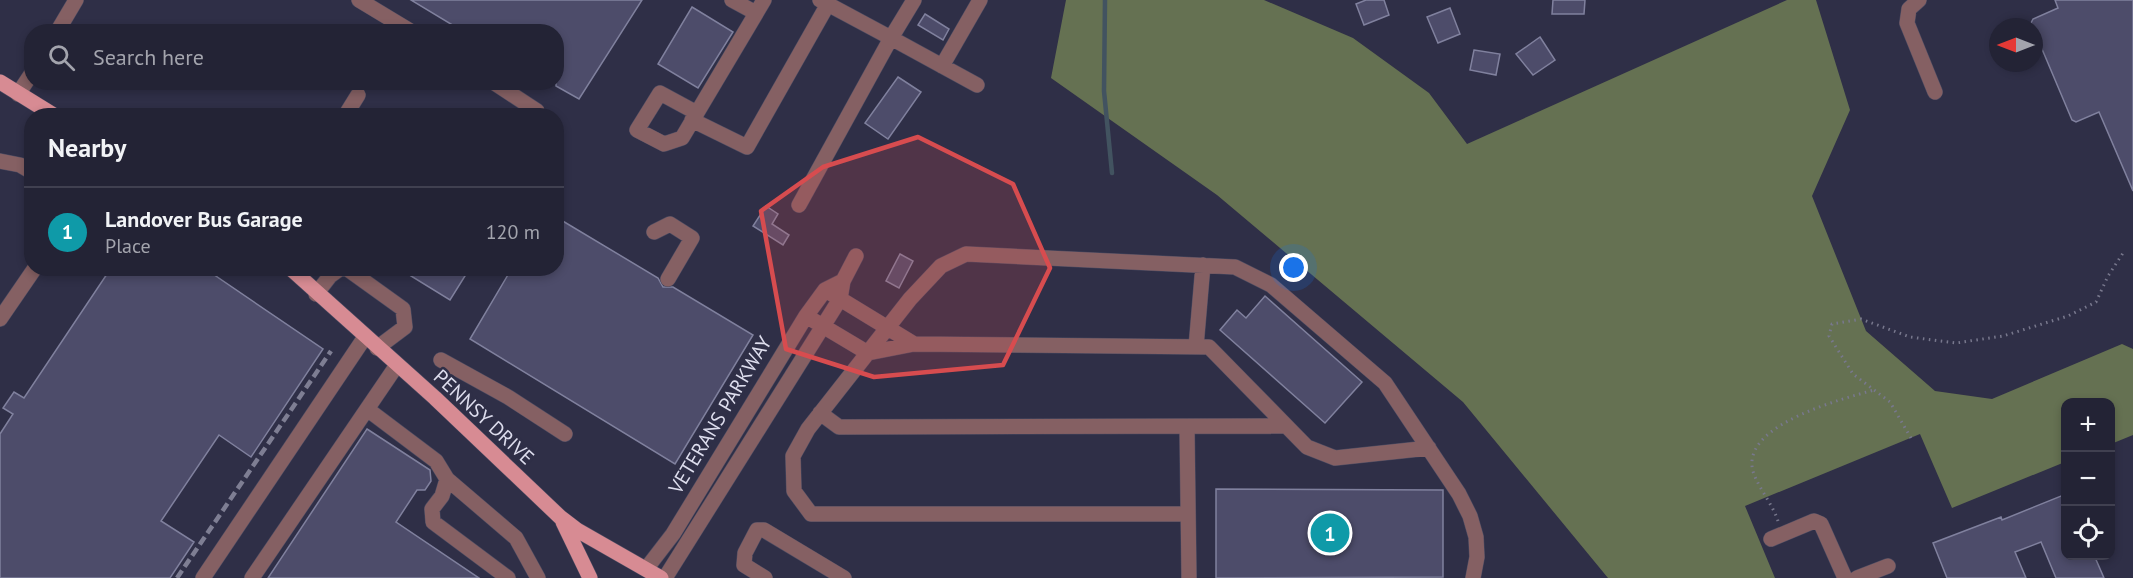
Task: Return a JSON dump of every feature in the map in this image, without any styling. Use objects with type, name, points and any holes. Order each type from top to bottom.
[{"type":"main road","points":[[0,82],[42,108]]},
{"type":"main road","name":"PENNSY DRIVE","points":[[298,276],[560,517],[643,574],[663,578]]},
{"type":"main road","points":[[560,517],[590,578]]},
{"type":"street","points":[[62,24],[76,0]]},
{"type":"street","points":[[358,0],[398,24]]},
{"type":"street","points":[[732,0],[760,6],[695,116],[747,147],[824,2],[977,85]]},
{"type":"street","points":[[799,205],[914,0]]},
{"type":"street","points":[[942,66],[980,0]]},
{"type":"street","points":[[1919,0],[1909,9],[1907,23],[1935,92]]},
{"type":"street","points":[[18,94],[24,85]]},
{"type":"street","points":[[505,90],[532,108]]},
{"type":"street","points":[[350,108],[358,95]]},
{"type":"street","points":[[0,161],[24,167]]},
{"type":"street","points":[[654,232],[670,224],[692,238],[668,279]]},
{"type":"street","points":[[1188,514],[811,514],[794,490],[793,456],[820,413],[898,314],[941,266],[966,254],[1235,267],[1271,285],[1385,383],[1429,448],[1470,516],[1477,547],[1473,578]]},
{"type":"street","name":"VETERANS PARKWAY","points":[[663,578],[824,327],[840,299],[843,281],[856,256]]},
{"type":"street","points":[[1196,347],[1203,266]]},
{"type":"street","points":[[0,319],[30,276]]},
{"type":"street","points":[[316,294],[330,276]]},
{"type":"street","points":[[203,578],[371,342],[405,327],[403,309],[357,276]]},
{"type":"street","name":"VETERANS PARKWAY","points":[[643,574],[673,534],[806,316],[825,290],[843,281]]},
{"type":"street","points":[[825,290],[914,344]]},
{"type":"street","points":[[806,316],[868,353],[914,344],[1209,347],[1307,447],[1335,458],[1429,448]]},
{"type":"street","points":[[441,360],[508,397],[566,434]]},
{"type":"street","points":[[252,578],[397,365]]},
{"type":"street","points":[[366,409],[436,461],[447,479],[516,538],[538,578]]},
{"type":"street","points":[[820,413],[839,427],[1286,426]]},
{"type":"street","points":[[1187,427],[1189,578]]},
{"type":"street","points":[[447,479],[442,496],[432,509],[433,522],[508,578]]},
{"type":"street","points":[[1777,536],[1814,521],[1821,524],[1845,578]]},
{"type":"street","points":[[765,578],[744,565],[745,553],[758,530],[764,530],[844,578]]},
{"type":"street","points":[[1857,578],[1888,566]]},
{"type":"path","points":[[1911,438],[1890,402],[1853,374],[1829,336],[1832,324],[1861,319],[1910,337],[1956,343],[2003,336],[2068,316],[2096,302],[2108,276],[2125,250]]},
{"type":"path","points":[[1777,536],[1774,509],[1752,469],[1752,452],[1767,434],[1821,405],[1875,390]]},
{"type":"highlighted area","points":[[918,137],[1013,184],[1050,268],[1003,365],[874,377],[786,349],[761,211],[823,167]]},
{"type":"green space","points":[[1066,0],[1264,0],[1353,38],[1429,93],[1467,144],[1787,0],[1816,0],[1850,110],[1812,196],[1866,331],[1935,391],[1992,399],[2122,344],[2133,349],[2133,435],[2115,442],[2115,398],[2061,398],[2061,464],[1952,508],[1920,434],[1745,506],[1775,578],[1608,578],[1463,402],[1217,195],[1051,78]]},
{"type":"building","points":[[411,0],[642,0],[579,99],[563,90],[564,24],[451,24]]},
{"type":"building","points":[[1366,0],[1384,0],[1389,15],[1364,25],[1356,4]]},
{"type":"building","points":[[1553,0],[1585,0],[1584,14],[1552,14]]},
{"type":"building","points":[[2055,0],[2133,0],[2133,191],[2099,112],[2076,122],[2072,120],[2043,51],[2043,18],[2035,18],[2058,8]]},
{"type":"building","points":[[692,7],[733,32],[698,88],[658,64]]},
{"type":"building","points":[[1450,8],[1460,34],[1438,43],[1427,17]]},
{"type":"building","points":[[925,14],[949,29],[943,40],[918,25]]},
{"type":"building","points":[[1540,37],[1555,60],[1533,75],[1516,54]]},
{"type":"building","points":[[1474,50],[1500,54],[1496,75],[1470,70]]},
{"type":"building","points":[[898,77],[921,92],[888,139],[865,123]]},
{"type":"building","points":[[766,206],[778,214],[772,224],[789,235],[783,245],[753,226]]},
{"type":"building","points":[[564,222],[658,278],[663,287],[673,287],[753,335],[675,464],[470,339],[507,276],[564,276]]},
{"type":"building","points":[[900,254],[913,261],[899,288],[886,281]]},
{"type":"building","points":[[106,276],[216,276],[323,349],[251,457],[219,435],[161,521],[194,542],[170,578],[0,578],[0,434],[13,414],[3,408],[14,392],[24,398]]},
{"type":"building","points":[[411,276],[465,276],[450,300]]},
{"type":"building","points":[[1265,296],[1362,382],[1325,423],[1220,330],[1237,310],[1246,318]]},
{"type":"building","points":[[367,429],[430,470],[431,481],[425,490],[417,490],[396,522],[479,578],[268,578]]},
{"type":"building","points":[[1216,489],[1443,490],[1443,577],[1216,578]]},
{"type":"building","points":[[2061,496],[2061,560],[2096,560],[2104,578],[2056,578],[2041,542],[2015,552],[2026,578],[1947,578],[1933,543],[2001,517],[2002,520]]},
{"type":"waterway","points":[[1105,0],[1104,91],[1112,173]]},
{"type":"railway","points":[[177,578],[331,351]]},
{"type":"place","name":"Landover Bus Garage","points":[[1330,533]]}]
